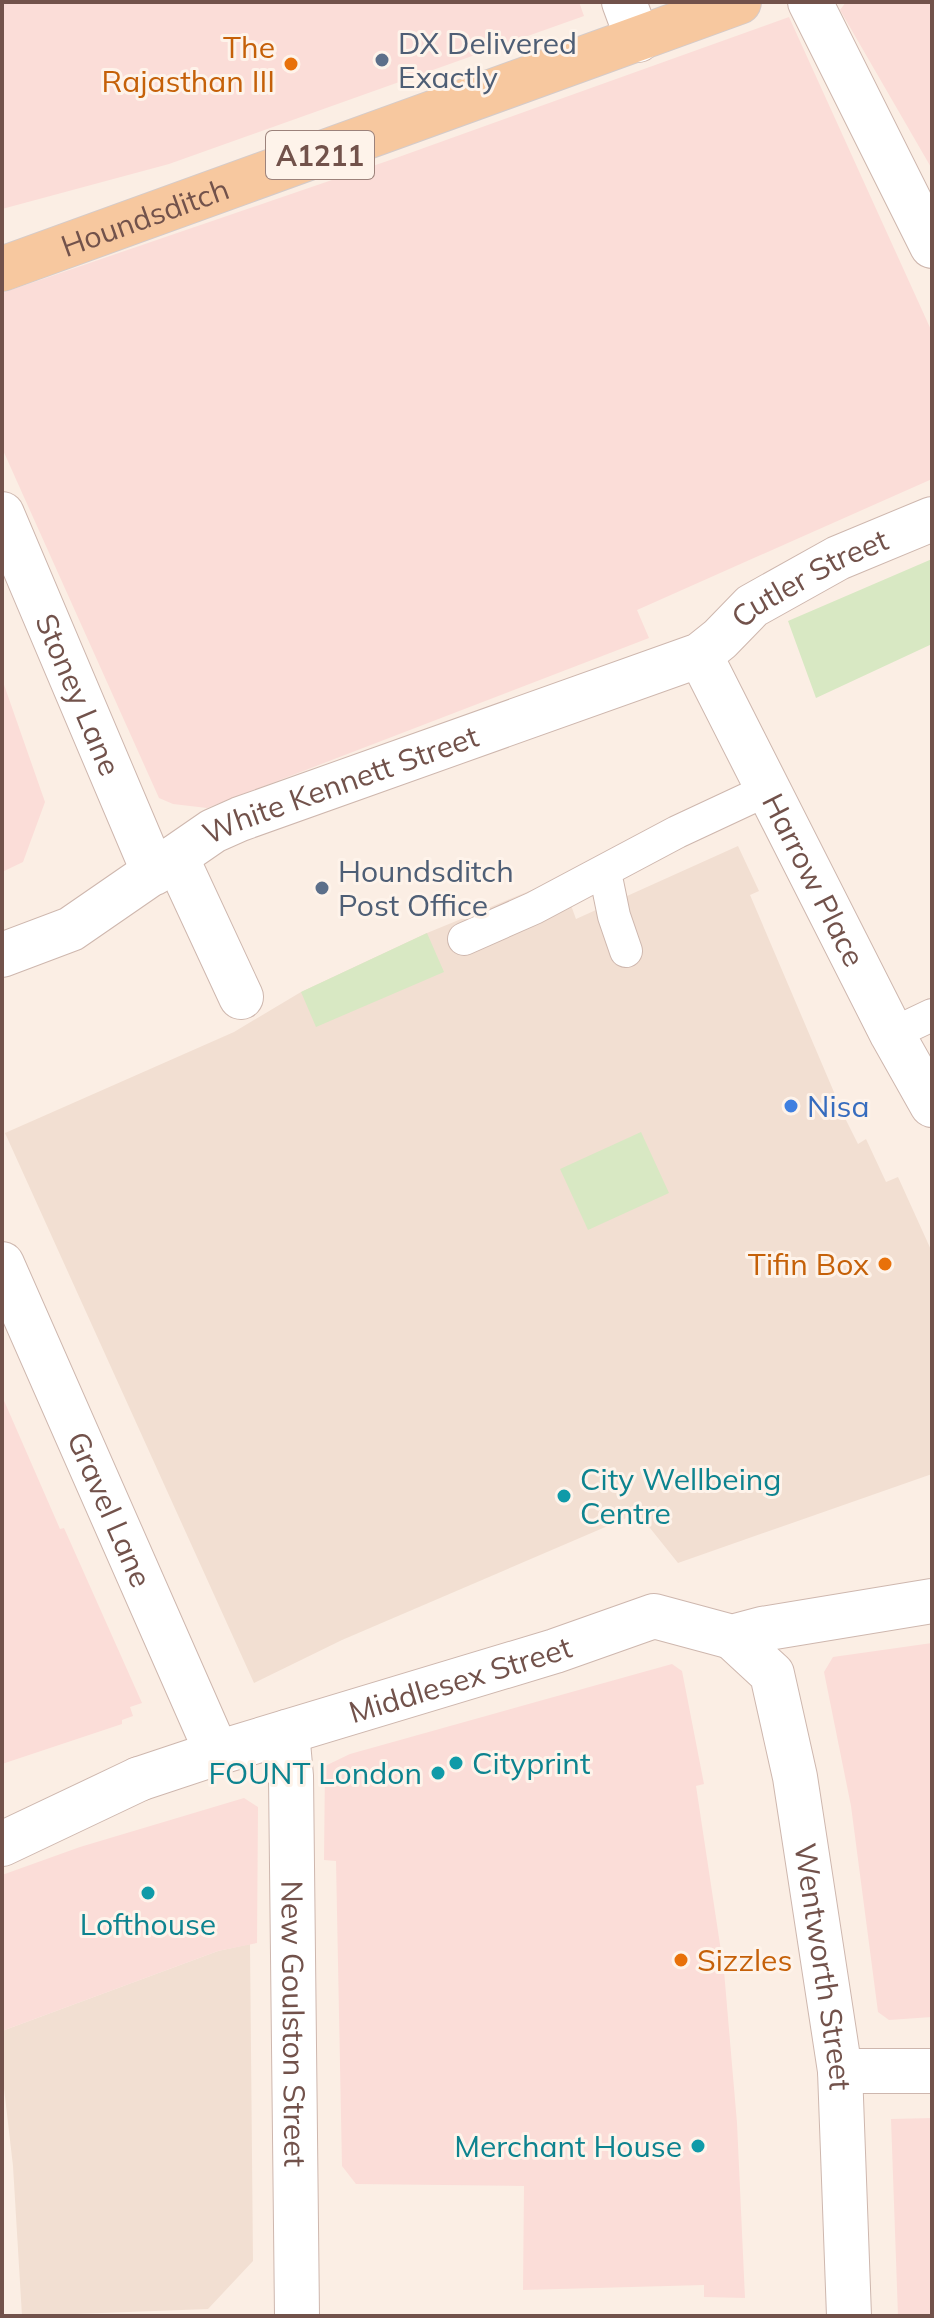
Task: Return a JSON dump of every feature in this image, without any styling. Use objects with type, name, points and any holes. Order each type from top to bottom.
[{"type":"main road","name":"Houndsditch","points":[[2,269],[631,21],[739,2]]},
{"type":"street","points":[[810,2],[932,246]]},
{"type":"street","name":"Stoney Lane","points":[[2,514],[165,865],[241,997]]},
{"type":"street","name":"Cutler Street","points":[[700,655],[752,606],[838,558],[932,519]]},
{"type":"street","name":"White Kennett Street","points":[[2,955],[71,929],[213,831],[240,819],[700,655]]},
{"type":"street","name":"Harrow Place","points":[[700,655],[892,1034],[932,1105]]},
{"type":"street","name":"Gravel Lane","points":[[2,1264],[217,1753]]},
{"type":"street","name":"Middlesex Street","points":[[2,1844],[139,1779],[555,1651],[654,1616],[732,1637],[762,1629],[932,1601]]},
{"type":"street","name":"Wentworth Street","points":[[732,1637],[772,1674],[795,1777],[840,2071],[849,2316]]},
{"type":"street","name":"New Goulston Street","points":[[287,1732],[291,1776],[297,2316]]},
{"type":"street","points":[[840,2071],[932,2071]]},
{"type":"lane","points":[[464,939],[534,908],[677,832],[767,790]]},
{"type":"lane","points":[[605,872],[614,916],[626,951]]},
{"type":"lane","points":[[892,1034],[932,1015]]},
{"type":"shaded area","points":[[2,2],[579,2],[584,16],[169,164],[2,209]]},
{"type":"shaded area","points":[[846,2],[932,2],[932,169],[840,10]]},
{"type":"shaded area","points":[[789,17],[932,332],[932,479],[637,610],[649,638],[207,808],[173,804],[159,798],[2,448],[2,293],[396,158]]},
{"type":"shaded area","points":[[2,679],[45,802],[23,862],[2,872]]},
{"type":"shaded area","points":[[738,846],[759,891],[750,895],[845,1118],[858,1144],[866,1139],[886,1182],[898,1177],[932,1252],[932,1474],[678,1563],[638,1513],[342,1640],[254,1683],[5,1133],[234,1032],[301,992],[427,933],[561,878],[576,919]]},
{"type":"shaded area","points":[[2,1396],[60,1529],[64,1528],[142,1703],[130,1707],[133,1716],[122,1720],[122,1724],[2,1764]]},
{"type":"shaded area","points":[[932,1643],[932,2017],[889,2020],[878,2012],[851,1806],[824,1672],[833,1657]]},
{"type":"shaded area","points":[[672,1664],[682,1671],[704,1784],[696,1786],[724,1971],[737,2123],[745,2298],[704,2297],[704,2285],[523,2290],[524,2186],[356,2184],[342,2166],[336,1861],[324,1860],[325,1766],[350,1754]]},
{"type":"shaded area","points":[[244,1798],[258,1807],[257,1943],[218,1951],[2,2031],[2,1875],[80,1847]]},
{"type":"shaded area","points":[[250,1944],[253,2261],[208,2309],[22,2316],[13,2166],[2,2071],[2,2031],[218,1951]]},
{"type":"shaded area","points":[[932,2118],[932,2316],[898,2316],[891,2119]]},
{"type":"green space","points":[[932,559],[932,644],[816,698],[788,621]]},
{"type":"green space","points":[[427,933],[444,972],[316,1027],[301,992]]},
{"type":"green space","points":[[641,1132],[669,1193],[588,1230],[560,1169]]},
{"type":"place","name":"DX Delivered Exactly","points":[[382,60]]},
{"type":"place","name":"The Rajasthan III","points":[[291,64]]},
{"type":"place","name":"Houndsditch Post Office","points":[[322,888]]},
{"type":"place","name":"Nisa","points":[[791,1106]]},
{"type":"place","name":"Tifin Box","points":[[885,1264]]},
{"type":"place","name":"City Wellbeing Centre","points":[[564,1496]]},
{"type":"place","name":"Cityprint","points":[[456,1763]]},
{"type":"place","name":"FOUNT London","points":[[438,1773]]},
{"type":"place","name":"Lofthouse","points":[[148,1893]]},
{"type":"place","name":"Sizzles","points":[[681,1960]]},
{"type":"place","name":"Merchant House","points":[[698,2146]]}]
